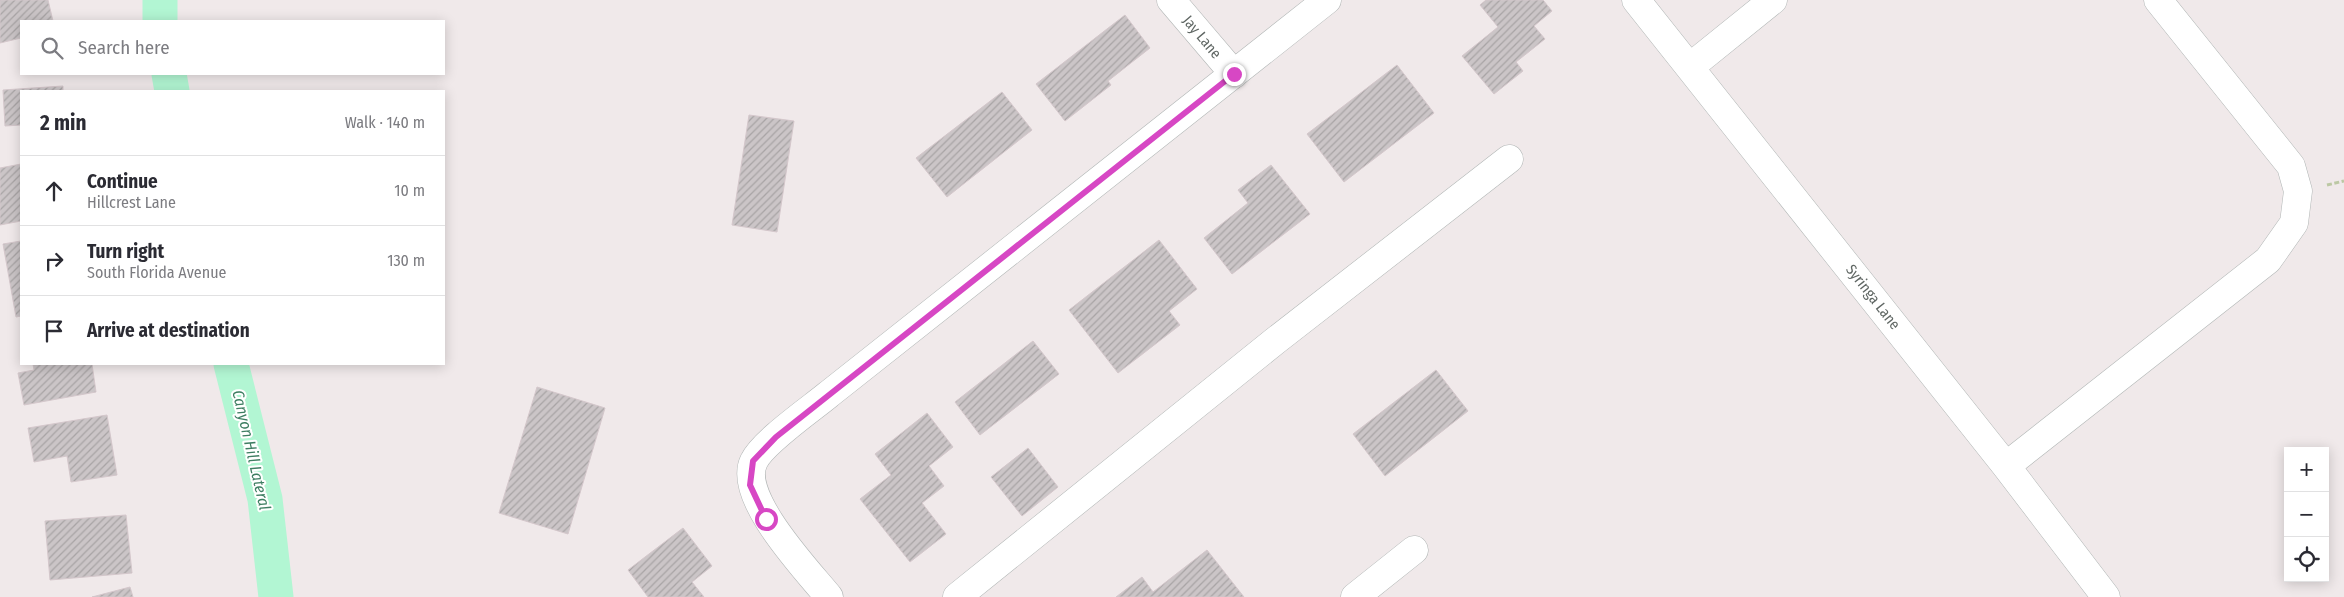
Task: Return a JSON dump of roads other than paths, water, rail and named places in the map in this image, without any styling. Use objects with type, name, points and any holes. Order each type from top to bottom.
[{"type":"street","name":"Jay Lane","points":[[1171,0],[1234,74]]},
{"type":"street","points":[[829,597],[766,519],[750,485],[753,461],[776,437],[828,394],[1327,0]]},
{"type":"street","name":"Syringa Lane","points":[[1636,0],[2006,466],[2106,597]]},
{"type":"street","points":[[1690,67],[1773,0]]},
{"type":"street","points":[[2006,466],[2268,260],[2294,222],[2298,191],[2291,166],[2158,0]]},
{"type":"street","points":[[957,597],[1275,341],[1509,159]]},
{"type":"street","points":[[1356,597],[1414,550]]},
{"type":"waterway","name":"Canyon Hill Lateral","points":[[160,0],[160,20]]},
{"type":"waterway","name":"Canyon Hill Lateral","points":[[169,75],[172,90]]},
{"type":"waterway","name":"Canyon Hill Lateral","points":[[231,365],[265,499],[276,597]]}]
